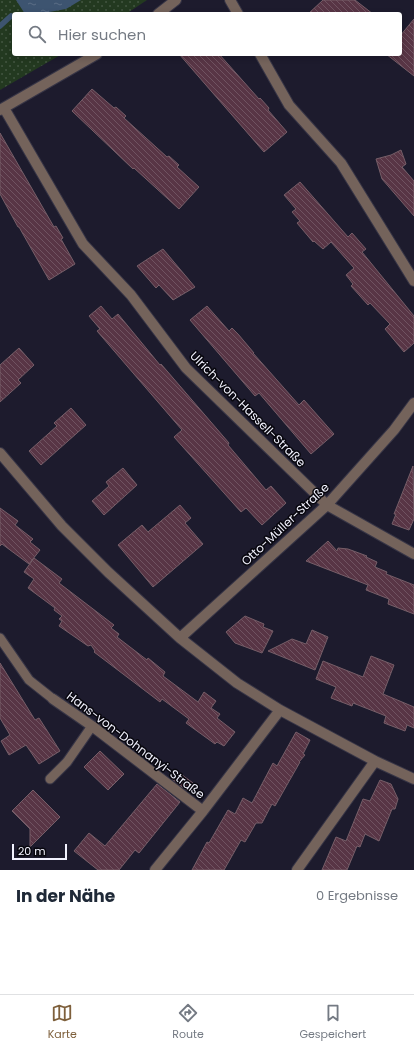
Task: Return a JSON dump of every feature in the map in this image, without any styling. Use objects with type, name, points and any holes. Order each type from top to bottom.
[{"type":"street","points":[[161,12],[176,0]]},
{"type":"street","points":[[230,0],[237,12]]},
{"type":"street","points":[[2,109],[94,56]]},
{"type":"street","points":[[261,56],[290,105],[342,163],[414,281]]},
{"type":"street","name":"Ulrich-von-Hassell-Straße","points":[[2,109],[83,244],[131,296],[186,368],[328,505],[414,554]]},
{"type":"street","name":"Otto-Müller-Straße","points":[[180,638],[328,505],[394,430],[414,403]]},
{"type":"street","points":[[0,453],[62,526],[108,572],[180,638],[237,682],[280,710],[375,761],[414,779]]},
{"type":"street","name":"Hans-von-Dohnanyi-Straße","points":[[53,700],[92,726],[203,811]]},
{"type":"street","name":"Hans-von-Dohnanyi-Straße","points":[[155,870],[203,811],[280,710]]},
{"type":"street","points":[[297,870],[375,761]]},
{"type":"lane","points":[[0,638],[29,680],[53,700]]},
{"type":"lane","points":[[50,779],[67,762],[92,726]]},
{"type":"green space","points":[[0,0],[147,0],[129,12],[12,12],[12,56],[59,56],[0,90]]},
{"type":"water","points":[[16,0],[81,0],[66,9],[49,12],[24,12]]},
{"type":"building","points":[[323,0],[355,0],[370,12],[310,12]]},
{"type":"building","points":[[414,19],[414,76],[389,56],[402,56],[402,34]]},
{"type":"building","points":[[181,56],[221,56],[259,99],[260,98],[269,108],[268,110],[287,132],[264,152]]},
{"type":"building","points":[[92,89],[126,116],[124,118],[167,157],[169,156],[179,165],[177,167],[199,187],[179,209],[134,168],[133,169],[72,111]]},
{"type":"building","points":[[0,133],[54,227],[56,226],[63,238],[61,239],[75,264],[49,280],[0,194]]},
{"type":"building","points":[[401,150],[406,164],[402,167],[414,181],[414,216],[382,179],[376,159],[391,155]]},
{"type":"building","points":[[300,182],[348,237],[352,233],[366,249],[362,252],[414,316],[414,343],[404,352],[385,329],[390,324],[370,303],[368,305],[351,286],[353,284],[346,275],[354,268],[331,242],[323,249],[314,241],[313,242],[297,223],[300,221],[292,212],[296,209],[284,195]]},
{"type":"building","points":[[163,249],[195,287],[173,300],[159,285],[156,288],[137,266]]},
{"type":"building","points":[[101,306],[112,319],[118,314],[160,365],[161,364],[229,443],[228,445],[266,490],[271,486],[286,503],[262,525],[246,508],[241,512],[174,437],[182,430],[97,331],[100,329],[89,316]]},
{"type":"building","points":[[207,306],[229,331],[232,328],[238,334],[299,405],[304,400],[334,434],[311,454],[259,393],[255,396],[190,320]]},
{"type":"building","points":[[19,348],[34,365],[18,380],[21,383],[0,402],[0,365]]},
{"type":"building","points":[[71,408],[86,425],[41,465],[29,451],[57,426],[54,423]]},
{"type":"building","points":[[413,466],[414,519],[409,530],[392,524],[396,514],[394,514]]},
{"type":"building","points":[[123,468],[137,485],[104,515],[92,501],[109,486],[106,482]]},
{"type":"building","points":[[180,505],[191,518],[185,523],[203,544],[153,587],[118,545],[142,525],[148,532]]},
{"type":"building","points":[[0,508],[18,521],[15,525],[33,539],[30,542],[40,550],[29,564],[2,544],[0,546]]},
{"type":"building","points":[[328,541],[337,551],[338,548],[348,549],[367,556],[366,557],[377,562],[375,567],[387,572],[386,574],[414,585],[414,614],[388,604],[389,599],[366,590],[368,585],[306,561]]},
{"type":"building","points":[[34,558],[62,579],[59,583],[114,625],[111,628],[119,634],[117,637],[147,660],[148,658],[165,672],[163,676],[198,702],[204,692],[216,701],[211,708],[220,714],[217,718],[235,732],[224,746],[217,742],[215,744],[186,723],[189,719],[162,699],[160,702],[94,652],[95,651],[91,645],[88,646],[59,626],[62,621],[59,619],[62,616],[54,610],[55,608],[28,588],[34,579],[24,572]]},
{"type":"building","points":[[245,616],[264,624],[263,627],[273,631],[262,653],[235,643],[226,632]]},
{"type":"building","points":[[312,630],[328,637],[315,670],[268,651],[292,639],[306,644]]},
{"type":"building","points":[[371,656],[394,665],[383,694],[414,707],[414,728],[407,725],[405,731],[384,723],[386,716],[353,703],[352,706],[331,698],[336,687],[316,679],[323,661],[363,677]]},
{"type":"building","points":[[0,663],[35,720],[39,718],[60,751],[39,764],[26,745],[9,755],[1,741],[10,735],[0,718]]},
{"type":"building","points":[[296,732],[310,740],[303,754],[305,755],[299,762],[275,806],[272,804],[262,823],[256,823],[245,842],[241,840],[224,870],[192,870],[207,842],[209,843],[228,810],[235,814],[243,798],[252,803],[273,763],[277,766]]},
{"type":"building","points":[[100,751],[124,774],[108,790],[84,767]]},
{"type":"building","points":[[178,772],[193,783],[187,791],[172,779]]},
{"type":"building","points":[[380,780],[391,784],[398,799],[395,809],[392,809],[379,841],[365,834],[360,847],[357,846],[347,870],[322,870],[336,837],[346,841],[363,799],[370,801]]},
{"type":"building","points":[[157,784],[180,802],[139,853],[135,850],[119,870],[98,870],[74,851],[89,833],[105,846]]},
{"type":"building","points":[[33,790],[60,817],[30,847],[30,829],[12,811]]},
{"type":"waterway","points":[[0,26],[11,16]]}]
